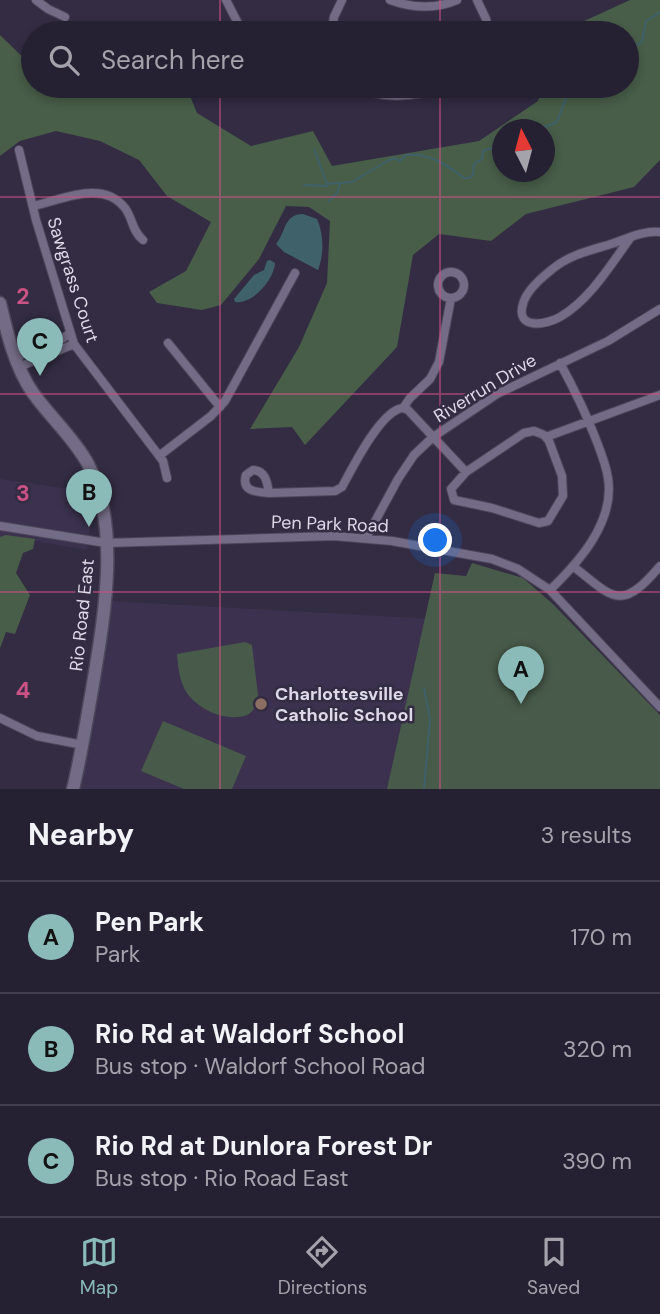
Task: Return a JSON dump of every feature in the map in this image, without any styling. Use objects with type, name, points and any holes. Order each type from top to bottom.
[{"type":"street","points":[[36,0],[65,17]]},
{"type":"street","points":[[226,0],[237,21]]},
{"type":"street","points":[[333,21],[342,0]]},
{"type":"street","points":[[390,0],[422,6],[443,5],[457,0]]},
{"type":"street","points":[[477,0],[486,21]]},
{"type":"street","name":"Sawgrass Court","points":[[19,150],[74,344],[159,456],[165,465],[167,478]]},
{"type":"street","points":[[33,206],[84,193],[106,194],[124,207],[135,232],[143,240]]},
{"type":"street","points":[[631,237],[570,311],[542,325],[531,324],[524,317],[522,307],[530,292],[559,263],[571,256],[631,237],[651,231],[660,232]]},
{"type":"street","points":[[159,456],[220,407],[231,393],[295,273]]},
{"type":"street","points":[[290,282],[299,287]]},
{"type":"street","points":[[269,493],[340,489],[379,428],[396,410],[403,408],[430,379],[439,362],[451,298]]},
{"type":"street","name":"Rio Road East","points":[[0,303],[18,362],[32,391],[79,450],[92,474],[101,502],[106,543],[102,620],[83,745],[73,789]]},
{"type":"street","name":"Riverrun Drive","points":[[366,538],[408,464],[433,437],[497,394],[608,341],[660,309]]},
{"type":"street","points":[[18,362],[70,333]]},
{"type":"street","points":[[168,343],[220,407]]},
{"type":"street","points":[[18,362],[74,344]]},
{"type":"street","points":[[550,590],[573,566],[601,522],[609,497],[606,466],[588,420],[560,363]]},
{"type":"street","points":[[547,437],[660,394]]},
{"type":"street","points":[[403,408],[466,472]]},
{"type":"street","points":[[534,431],[547,437],[563,485],[559,506],[545,523],[454,500],[451,489],[466,472],[524,433],[534,431]]},
{"type":"street","name":"Pen Park Road","points":[[0,526],[106,543],[297,536],[366,538],[492,559],[518,569],[550,590],[660,707]]},
{"type":"street","points":[[573,566],[609,595],[621,597],[640,588],[660,566]]},
{"type":"street","points":[[0,718],[37,736],[83,745]]},
{"type":"shaded area","points":[[630,0],[660,0],[660,160],[634,187],[526,214],[491,241],[439,234],[413,255],[397,347],[305,445],[292,427],[250,429],[299,347],[327,283],[330,221],[309,207],[286,206],[259,259],[221,305],[202,310],[157,303],[149,292],[186,271],[211,222],[167,196],[139,160],[100,141],[56,131],[20,141],[0,156],[0,35],[21,55],[21,98],[191,98],[197,113],[251,146],[313,131],[332,166],[479,141],[492,132],[492,182],[555,182],[555,119],[511,119],[539,98],[639,98],[639,21],[584,21]]},
{"type":"shaded area","points":[[303,214],[317,219],[321,231],[318,270],[284,252],[276,244],[289,220]]},
{"type":"shaded area","points":[[270,260],[275,263],[274,270],[261,290],[248,300],[235,302],[234,299],[254,275],[264,270]]},
{"type":"shaded area","points":[[0,479],[84,491],[90,525],[87,550],[23,539],[0,582]]},
{"type":"shaded area","points":[[6,535],[35,539],[33,549],[23,553],[16,573],[30,595],[15,634],[6,632],[0,648],[0,537]]},
{"type":"shaded area","points":[[472,563],[523,578],[554,605],[660,715],[660,789],[387,789],[435,573],[466,576]]},
{"type":"shaded area","name":"Charlottesville Catholic School","points":[[111,601],[450,620],[410,789],[78,789]]},
{"type":"shaded area","points":[[245,642],[252,645],[259,703],[249,714],[229,717],[211,712],[195,702],[184,688],[177,654]]},
{"type":"shaded area","points":[[163,721],[246,756],[232,789],[184,789],[141,771]]},
{"type":"waterway","points":[[639,44],[642,42],[646,21],[660,12]]},
{"type":"waterway","points":[[555,123],[566,98]]},
{"type":"waterway","points":[[314,149],[327,184],[352,182],[389,160],[395,158],[400,161],[406,155],[430,158],[464,178],[469,178],[473,175],[474,164],[482,159],[483,151],[492,148]]},
{"type":"waterway","points":[[304,185],[327,186]]},
{"type":"waterway","points":[[329,201],[340,185]]},
{"type":"waterway","points":[[424,688],[430,720],[424,789]]},
{"type":"place","name":"Rio Rd at Dunlora Forest Dr","points":[[40,376]]},
{"type":"place","name":"Rio Rd at Waldorf School","points":[[89,527]]},
{"type":"place","name":"Charlottesville Catholic School","points":[[261,704]]},
{"type":"place","name":"Pen Park","points":[[521,704]]}]
